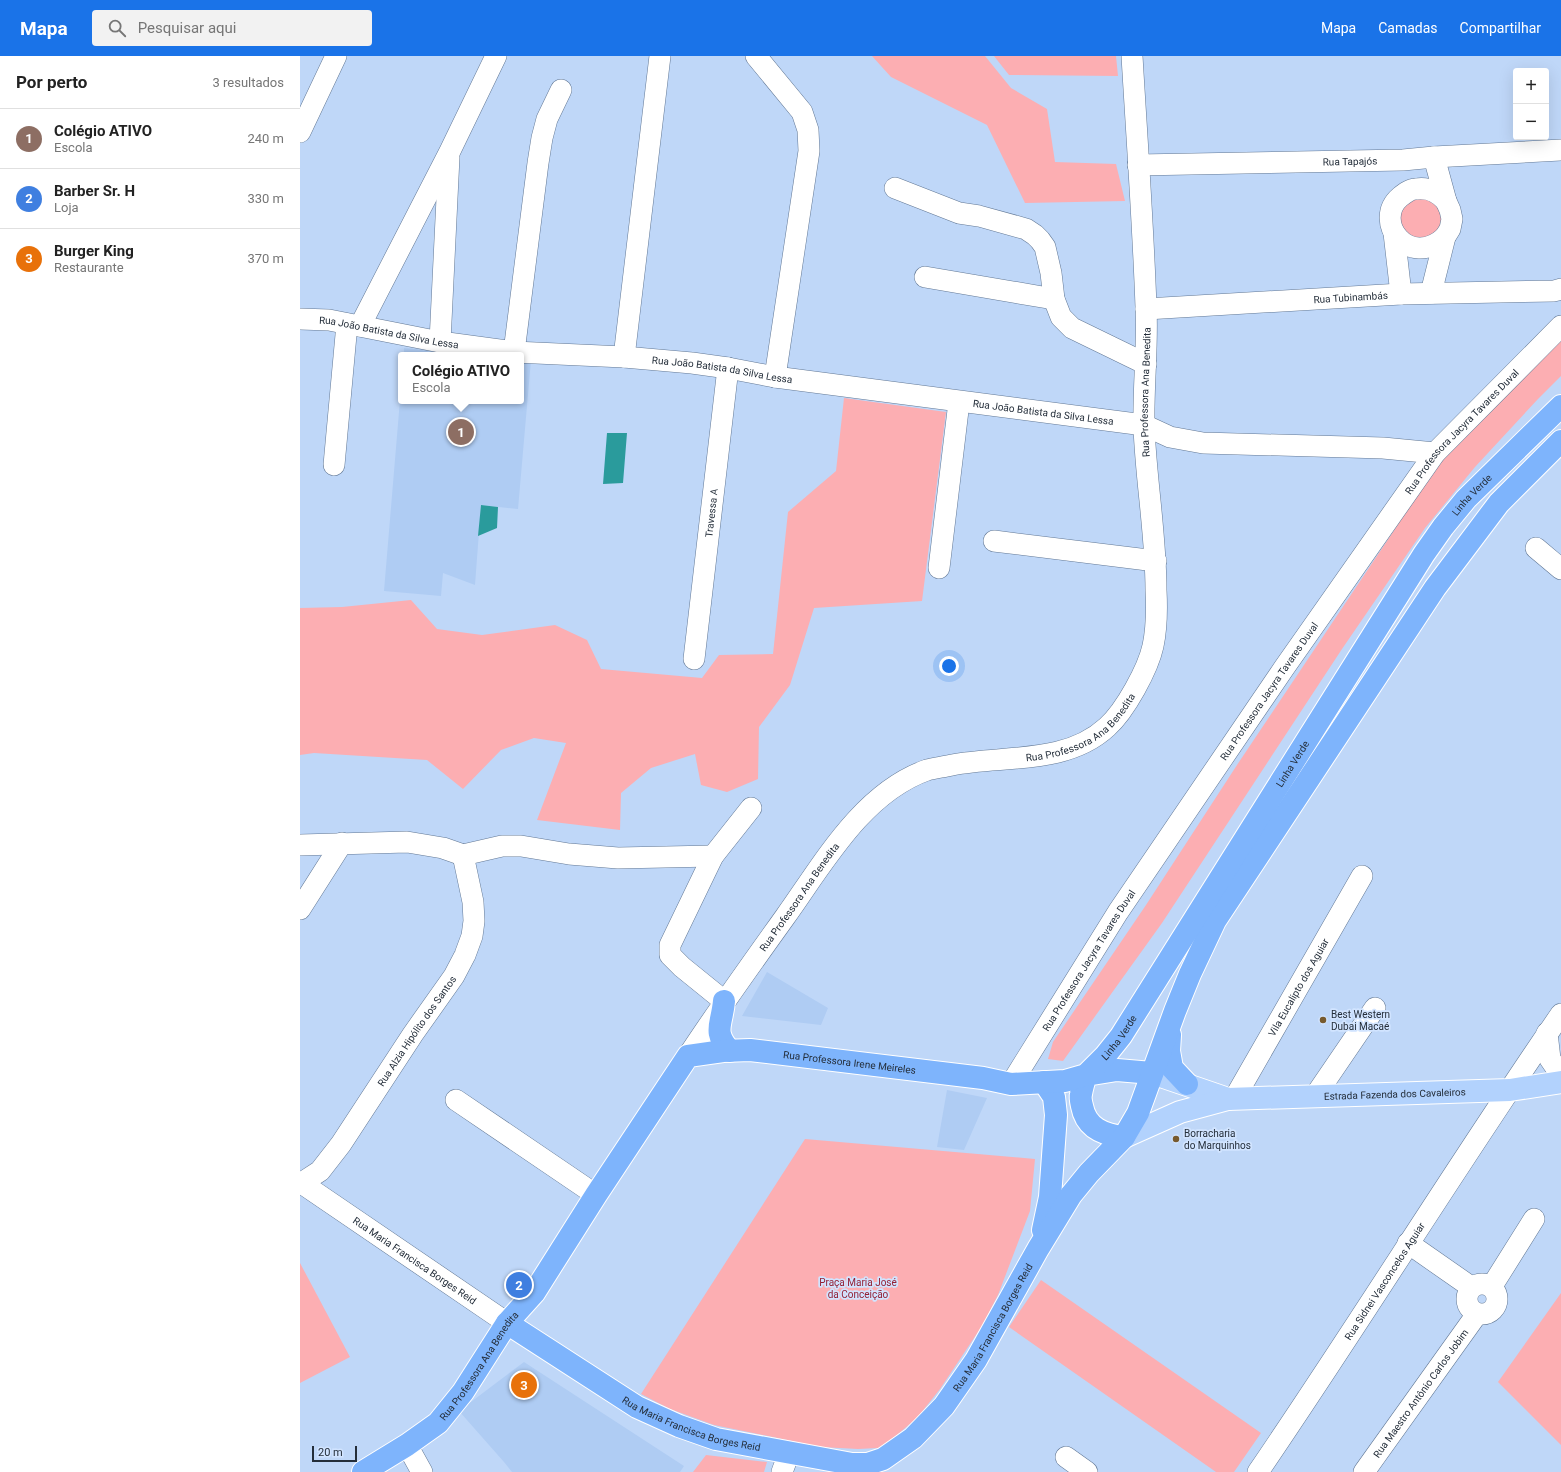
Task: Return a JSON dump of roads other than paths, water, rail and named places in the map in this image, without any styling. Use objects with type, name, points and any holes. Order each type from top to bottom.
[{"type":"highway","name":"Linha Verde","points":[[1011,1084],[1065,1081],[1086,1075],[1105,1056],[1121,1036],[1407,581],[1443,527],[1466,499],[1561,406]]},
{"type":"highway","points":[[1124,1138],[1110,1136],[1099,1131],[1089,1123],[1083,1112],[1080,1095],[1086,1075],[1117,1070],[1152,1073],[1190,974],[1214,921],[1435,588],[1499,503],[1561,441]]},
{"type":"highway","points":[[724,1001],[719,1034],[722,1043],[730,1051]]},
{"type":"highway","points":[[1175,1011],[1169,1038],[1170,1059],[1172,1068],[1187,1084]]},
{"type":"highway","name":"Rua Professora Irene Meireles","points":[[688,1056],[750,1050],[975,1078],[1011,1084]]},
{"type":"highway","name":"Rua Professora Ana Benedita","points":[[363,1472],[407,1445],[438,1422],[463,1392],[507,1323],[534,1293],[596,1195],[688,1056]]},
{"type":"highway","name":"Rua Maria Francisca Borges Reid","points":[[507,1323],[540,1346],[637,1407],[679,1426],[785,1463],[868,1464],[883,1459],[913,1438],[944,1406],[976,1360],[1038,1249],[1072,1195],[1089,1173],[1124,1138],[1138,1113],[1152,1073]]},
{"type":"highway","name":"Rua Maria Francisca Borges Reid","points":[[1038,1249],[1050,1197],[1056,1115],[1054,1097],[1044,1082]]},
{"type":"highway","points":[[534,1293],[525,1314],[530,1336],[540,1346]]},
{"type":"main road","name":"Estrada Fazenda dos Cavaleiros","points":[[1152,1073],[1231,1099]]},
{"type":"main road","name":"Estrada Fazenda dos Cavaleiros","points":[[1124,1138],[1180,1112],[1231,1099],[1510,1090],[1561,1082]]},
{"type":"street","points":[[300,132],[336,56]]},
{"type":"street","points":[[334,465],[354,325],[450,150],[496,56]]},
{"type":"street","points":[[624,357],[660,56]]},
{"type":"street","points":[[756,56],[802,112],[808,130],[809,140],[809,151],[775,378]]},
{"type":"street","name":"Rua Professora Ana Benedita","points":[[688,1056],[724,1001],[850,826],[882,796],[906,780],[929,770],[964,763],[1028,757],[1067,749],[1090,741],[1110,725],[1129,699],[1148,664],[1152,652],[1157,622],[1156,560],[1144,425],[1146,309],[1132,56]]},
{"type":"street","points":[[514,352],[542,138],[548,119],[561,90]]},
{"type":"street","points":[[440,342],[450,150]]},
{"type":"street","name":"Rua Tapajós","points":[[1138,165],[1403,160],[1561,150]]},
{"type":"street","points":[[1431,293],[1445,237],[1450,229],[1452,219],[1434,157]]},
{"type":"street","points":[[1401,294],[1391,213],[1398,199],[1403,160]]},
{"type":"street","points":[[895,188],[959,213],[979,216],[1026,229],[1035,235],[1045,248],[1051,273],[1054,299],[1061,317],[1072,328],[1146,364]]},
{"type":"street","points":[[1398,199],[1405,193],[1414,189],[1423,188],[1440,194],[1446,201]]},
{"type":"street","points":[[1394,233],[1400,241],[1409,247],[1419,249],[1433,246],[1445,237]]},
{"type":"street","points":[[925,277],[1054,299]]},
{"type":"street","name":"Rua Tubinambás","points":[[1146,309],[1401,294],[1559,291]]},
{"type":"street","name":"Rua João Batista da Silva Lessa","points":[[300,319],[318,319],[440,342],[514,352]]},
{"type":"street","name":"Rua Professora Jacyra Tavares Duval","points":[[1011,1084],[1118,912],[1284,668],[1435,453],[1561,326]]},
{"type":"street","name":"Rua João Batista da Silva Lessa","points":[[524,352],[624,357],[728,368],[775,378],[1144,425],[1170,437],[1202,443],[1383,448],[1435,453]]},
{"type":"street","name":"Travessa A","points":[[694,659],[728,368]]},
{"type":"street","points":[[940,568],[959,402]]},
{"type":"street","points":[[994,541],[1156,560]]},
{"type":"street","points":[[1536,548],[1561,569]]},
{"type":"street","points":[[724,1001],[682,967],[670,955],[670,945],[713,856],[750,808]]},
{"type":"street","points":[[300,845],[407,842],[443,848],[463,855],[502,846],[521,846],[569,854],[618,858],[713,856]]},
{"type":"street","points":[[300,909],[342,843]]},
{"type":"street","name":"Rua Alzia Hipólito dos Santos","points":[[300,1183],[320,1171],[341,1144],[454,976],[465,955],[472,936],[474,921],[473,902],[463,855]]},
{"type":"street","name":"Vila Eucalipto dos Aguiar","points":[[1231,1099],[1362,876]]},
{"type":"street","points":[[1315,1096],[1375,1008]]},
{"type":"street","name":"Rua Sidnei Vasconcelos Aguiar","points":[[1258,1472],[1408,1243],[1561,1014]]},
{"type":"street","points":[[1547,1033],[1550,1059],[1561,1075]]},
{"type":"street","points":[[456,1100],[596,1195]]},
{"type":"street","name":"Rua Maria Francisca Borges Reid","points":[[300,1183],[507,1323]]},
{"type":"street","points":[[1492,1286],[1534,1219]]},
{"type":"street","points":[[1408,1243],[1471,1287]]},
{"type":"street","points":[[1481,1283],[1492,1286],[1497,1293],[1498,1302],[1493,1310],[1486,1314],[1477,1314],[1470,1309],[1467,1302],[1467,1294],[1471,1287],[1481,1283]]},
{"type":"street","name":"Rua Maestro Antônio Carlos Jobim","points":[[1364,1472],[1477,1314]]},
{"type":"street","points":[[407,1445],[422,1472]]},
{"type":"street","points":[[1066,1457],[1087,1472]]},
{"type":"place","name":"Colégio ATIVO","points":[[461,432]]},
{"type":"place","name":"Best Western Dubai Macaé","points":[[1323,1020]]},
{"type":"place","name":"Borracharia do Marquinhos","points":[[1176,1139]]},
{"type":"place","name":"Barber Sr. H","points":[[519,1285]]},
{"type":"place","name":"Burger King","points":[[524,1385]]},
{"type":"park label","name":"Praça Maria José da Conceição","points":[[858,1288]]}]
